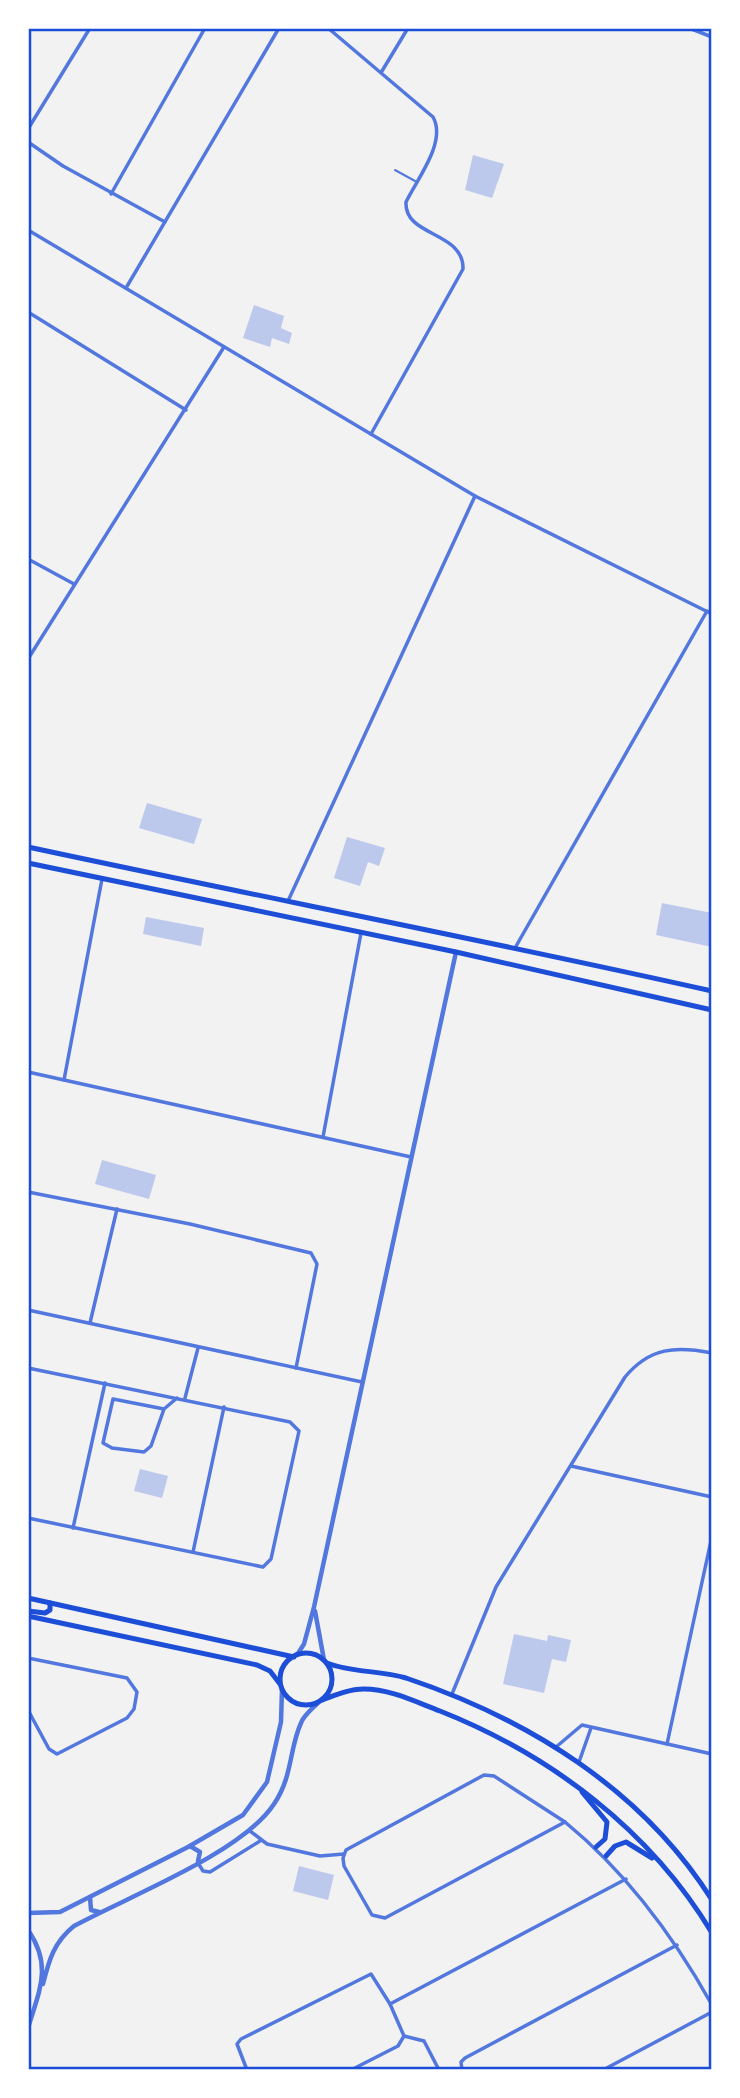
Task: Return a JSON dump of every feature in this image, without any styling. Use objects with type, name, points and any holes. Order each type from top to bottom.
[{"type":"main road","points":[[28,847],[712,991]]},
{"type":"main road","points":[[28,863],[712,1010]]},
{"type":"main road","points":[[181,895],[188,888],[186,881]]},
{"type":"main road","points":[[206,901],[204,894],[210,886]]},
{"type":"main road","points":[[28,1598],[295,1656],[311,1654],[325,1662],[388,1674],[452,1694],[500,1714],[579,1762],[671,1842],[712,1900]]},
{"type":"main road","points":[[28,1613],[45,1613],[50,1610],[50,1603]]},
{"type":"main road","points":[[28,1613],[257,1665],[270,1671],[296,1703],[320,1701],[360,1689],[377,1689],[409,1699],[486,1731],[548,1765],[610,1811],[662,1864],[712,1933]]},
{"type":"main road","points":[[281,1686],[282,1670],[295,1656]]},
{"type":"main road","points":[[320,1701],[332,1684],[325,1662]]},
{"type":"main road","points":[[573,1782],[607,1822],[605,1839],[596,1847]]},
{"type":"main road","points":[[606,1856],[615,1846],[630,1843],[662,1864]]},
{"type":"street","points":[[28,129],[90,28]]},
{"type":"street","points":[[111,194],[205,28]]},
{"type":"street","points":[[126,288],[279,28]]},
{"type":"street","points":[[328,28],[417,101],[436,124],[436,143],[406,202],[409,216],[461,252],[464,269],[371,434]]},
{"type":"street","points":[[382,72],[408,28]]},
{"type":"street","points":[[689,28],[712,37]]},
{"type":"street","points":[[28,142],[111,194],[165,222]]},
{"type":"street","points":[[28,230],[475,496],[712,614]]},
{"type":"street","points":[[28,312],[186,410]]},
{"type":"street","points":[[28,659],[224,347]]},
{"type":"street","points":[[287,902],[475,496]]},
{"type":"street","points":[[28,559],[74,584]]},
{"type":"street","points":[[515,948],[707,611]]},
{"type":"street","points":[[64,1080],[102,878]]},
{"type":"street","points":[[323,1137],[361,933]]},
{"type":"street","points":[[295,1656],[304,1644],[314,1607],[456,953]]},
{"type":"street","points":[[28,1072],[411,1157]]},
{"type":"street","points":[[28,1192],[117,1209],[315,1256],[317,1264],[296,1368]]},
{"type":"street","points":[[90,1323],[117,1209]]},
{"type":"street","points":[[28,1310],[362,1382]]},
{"type":"street","points":[[452,1694],[496,1587],[625,1377],[640,1361],[674,1347],[712,1353]]},
{"type":"street","points":[[185,1398],[198,1348]]},
{"type":"street","points":[[28,1368],[225,1406],[290,1422],[298,1428],[271,1559],[263,1567],[28,1518]]},
{"type":"street","points":[[74,1528],[105,1383]]},
{"type":"street","points":[[164,1409],[113,1399],[103,1443],[112,1448],[144,1452],[151,1446],[164,1409],[177,1398]]},
{"type":"street","points":[[193,1552],[225,1406]]},
{"type":"street","points":[[571,1466],[712,1497]]},
{"type":"street","points":[[667,1744],[712,1536]]},
{"type":"street","points":[[314,1607],[325,1662]]},
{"type":"street","points":[[28,1681],[28,1660],[127,1678],[137,1692],[134,1709],[127,1718],[57,1754],[49,1749],[28,1710]]},
{"type":"street","points":[[28,1913],[60,1912],[232,1823],[259,1795],[267,1782],[281,1722],[281,1686]]},
{"type":"street","points":[[29,2024],[51,1951],[62,1936],[99,1912],[198,1862],[250,1831],[274,1804],[286,1782],[300,1724],[320,1701]]},
{"type":"street","points":[[556,1747],[582,1725],[712,1754]]},
{"type":"street","points":[[579,1762],[591,1728]]},
{"type":"street","points":[[565,1822],[385,1918],[375,1917],[369,1912],[344,1866],[344,1854],[350,1847],[484,1775],[494,1776],[565,1822],[606,1856],[677,1945],[712,2005]]},
{"type":"street","points":[[250,1831],[260,1841],[320,1856],[344,1854]]},
{"type":"street","points":[[188,1847],[195,1847],[200,1852],[198,1862],[203,1871],[210,1872],[260,1841]]},
{"type":"street","points":[[390,2004],[626,1880]]},
{"type":"street","points":[[91,1896],[91,1910],[99,1912]]},
{"type":"street","points":[[28,1930],[37,1946],[43,1984]]},
{"type":"street","points":[[462,2070],[461,2062],[465,2058],[677,1945]]},
{"type":"street","points":[[247,2070],[237,2051],[237,2044],[241,2039],[364,1975],[373,1975],[404,2036]]},
{"type":"street","points":[[603,2070],[712,2012]]},
{"type":"street","points":[[351,2070],[398,2046],[404,2036]]},
{"type":"street","points":[[404,2036],[424,2041],[439,2070]]},
{"type":"lane","points":[[395,170],[416,181]]},
{"type":"building","points":[[473,155],[504,164],[492,198],[465,190]]},
{"type":"building","points":[[254,305],[284,316],[281,328],[292,333],[289,344],[272,338],[270,347],[243,338]]},
{"type":"building","points":[[147,803],[202,819],[194,844],[139,828]]},
{"type":"building","points":[[347,837],[385,848],[379,866],[368,862],[360,886],[334,878]]},
{"type":"building","points":[[662,903],[712,913],[712,947],[656,935]]},
{"type":"building","points":[[146,917],[204,928],[201,946],[143,934]]},
{"type":"building","points":[[102,1160],[156,1175],[149,1199],[95,1184]]},
{"type":"building","points":[[140,1469],[168,1476],[162,1498],[134,1491]]},
{"type":"building","points":[[514,1634],[547,1641],[548,1635],[571,1640],[566,1662],[552,1659],[544,1693],[503,1684]]},
{"type":"building","points":[[299,1866],[334,1875],[328,1900],[293,1891]]}]
